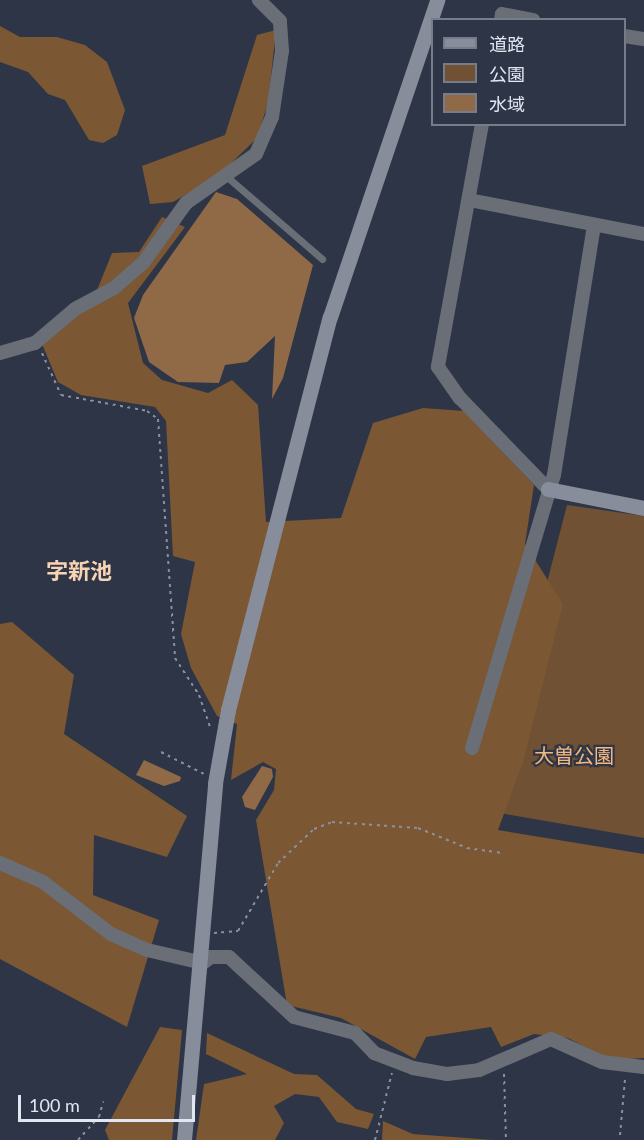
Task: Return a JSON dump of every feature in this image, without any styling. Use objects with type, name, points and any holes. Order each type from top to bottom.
[{"type":"street","points":[[0,353],[35,343],[135,271],[186,203],[226,176],[261,146],[279,89],[281,23],[259,0]]},
{"type":"street","points":[[184,1140],[203,963],[215,783],[238,665],[330,317],[437,0]]},
{"type":"street","points":[[501,18],[502,14],[523,18]]},
{"type":"street","points":[[626,36],[644,39]]},
{"type":"street","points":[[482,126],[438,367],[460,398],[548,489],[644,508]]},
{"type":"street","points":[[469,200],[644,234]]},
{"type":"street","points":[[472,748],[548,489],[565,413],[594,225]]},
{"type":"street","points":[[0,862],[52,888],[111,934],[147,950],[203,963],[211,957],[229,957],[294,1017],[355,1033],[374,1053],[395,1061],[447,1074],[504,1059],[551,1039],[626,1066],[644,1067]]},
{"type":"lane","points":[[226,176],[322,259]]},
{"type":"path","points":[[35,343],[61,395],[147,411],[158,419],[175,658],[199,695],[210,741]]},
{"type":"path","points":[[161,752],[206,774],[207,763]]},
{"type":"path","points":[[204,934],[238,931],[278,863],[314,829],[332,822],[418,828],[467,848],[501,853]]},
{"type":"path","points":[[504,1059],[506,1140]]},
{"type":"path","points":[[375,1140],[395,1061]]},
{"type":"path","points":[[620,1135],[626,1066]]},
{"type":"path","points":[[78,1140],[99,1117],[103,1102]]},
{"type":"green space","name":"大曽公園","points":[[567,505],[644,516],[644,838],[488,811]]},
{"type":"shaded area","points":[[0,26],[20,37],[57,37],[85,45],[107,62],[125,110],[117,135],[103,143],[89,140],[65,100],[48,94],[28,72],[0,62]]},
{"type":"shaded area","points":[[276,30],[268,103],[257,138],[218,176],[173,202],[150,204],[142,166],[225,135],[257,35]]},
{"type":"shaded area","points":[[162,217],[185,227],[128,303],[143,363],[162,380],[208,393],[232,380],[258,405],[266,522],[341,518],[373,423],[423,408],[464,411],[534,485],[525,544],[563,604],[523,762],[498,830],[644,854],[644,1058],[610,1060],[568,1038],[534,1034],[501,1047],[491,1027],[426,1037],[415,1059],[341,1018],[287,1005],[256,820],[274,790],[276,769],[263,762],[231,780],[237,724],[217,716],[191,668],[181,634],[195,562],[173,556],[166,421],[155,407],[81,395],[58,382],[42,344],[91,305],[112,253],[139,252]]},
{"type":"shaded area","points":[[12,622],[74,675],[64,734],[187,816],[167,857],[94,835],[93,895],[159,920],[127,1027],[0,959],[0,624]]},
{"type":"shaded area","points":[[160,1027],[182,1030],[172,1140],[109,1140],[105,1130]]},
{"type":"shaded area","points":[[207,1033],[294,1074],[317,1075],[356,1109],[374,1114],[368,1129],[337,1122],[319,1097],[295,1094],[274,1106],[284,1123],[275,1140],[196,1140],[204,1084],[247,1074],[206,1054]]},
{"type":"shaded area","points":[[383,1121],[413,1134],[493,1140],[382,1140]]},
{"type":"water","points":[[216,192],[237,199],[313,265],[283,378],[272,399],[275,336],[247,362],[225,365],[219,383],[178,382],[149,362],[134,318],[143,295]]},
{"type":"water","points":[[144,760],[181,777],[180,781],[164,786],[136,775]]},
{"type":"water","points":[[262,766],[272,769],[273,777],[255,810],[245,807],[242,797]]},
{"type":"district","name":"字新池","points":[[79,571]]}]
